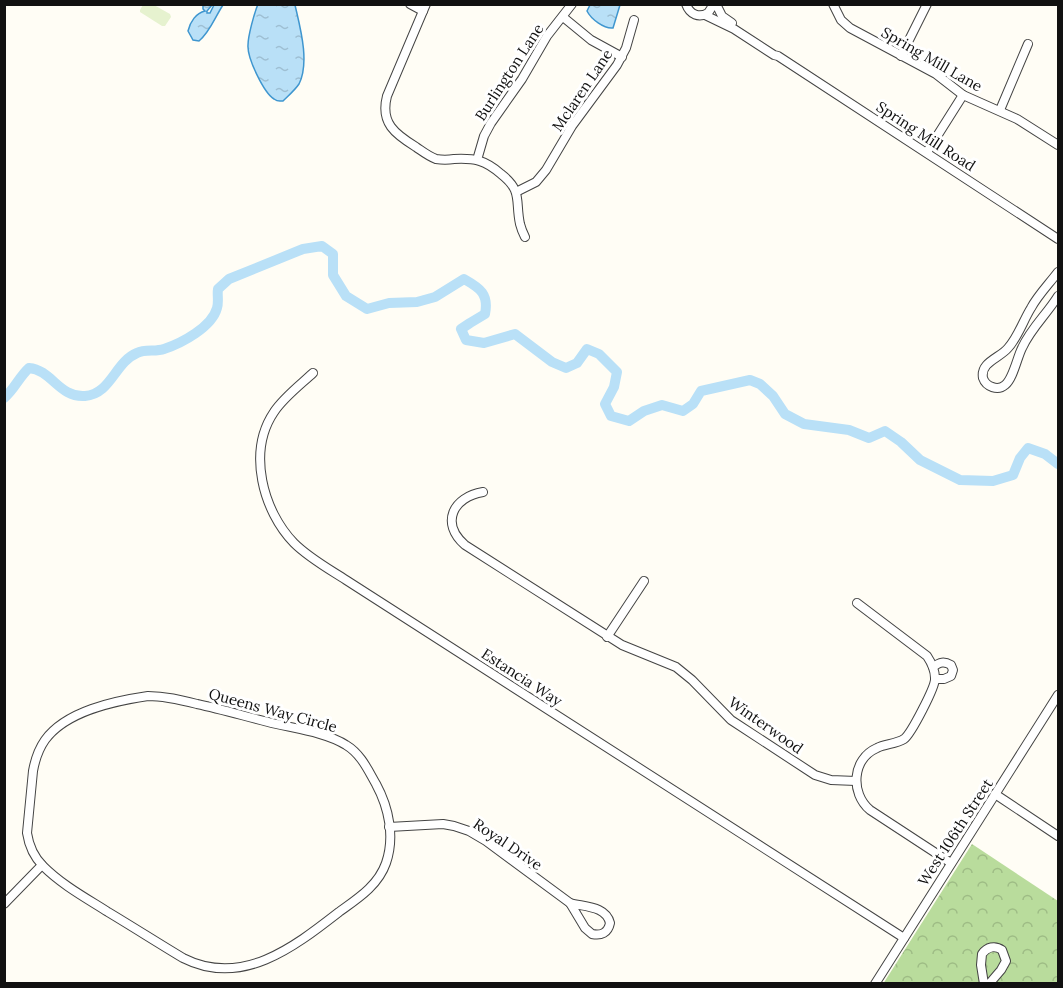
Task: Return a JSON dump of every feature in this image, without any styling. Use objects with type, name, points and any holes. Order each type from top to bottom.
[{"type":"street","points":[[410,4],[425,8],[387,96],[384,106],[385,117],[400,137],[432,157],[442,160],[477,160],[502,174],[516,192],[519,221],[525,237]]},
{"type":"street","name":"Burlington Lane","points":[[477,160],[484,136],[491,123],[522,79],[547,36],[572,4]]},
{"type":"street","name":"Spring Mill Road","points":[[686,4],[691,13],[705,15],[734,29],[778,56]]},
{"type":"street","points":[[705,15],[715,4]]},
{"type":"street","name":"Spring Mill Road","points":[[715,4],[722,16],[751,33],[778,56],[1059,238]]},
{"type":"street","name":"Spring Mill Lane","points":[[833,4],[841,20],[850,28],[936,74],[963,95],[1017,119],[1059,145]]},
{"type":"street","points":[[901,56],[927,4]]},
{"type":"street","points":[[562,17],[591,40],[622,57]]},
{"type":"street","name":"Mclaren Lane","points":[[516,192],[541,177],[572,126],[622,57],[634,20]]},
{"type":"street","points":[[1000,111],[1028,44]]},
{"type":"street","points":[[927,152],[963,95]]},
{"type":"street","points":[[1059,272],[1032,307],[1009,348],[984,368],[983,378],[986,384],[996,388],[1008,384],[1024,342],[1059,296]]},
{"type":"street","points":[[1040,296],[1041,302],[1051,307]]},
{"type":"street","name":"Estancia Way","points":[[313,373],[280,403],[267,423],[261,447],[261,477],[264,490],[277,521],[294,543],[356,586],[904,938]]},
{"type":"street","name":"Winterwood","points":[[483,492],[462,500],[454,510],[453,528],[461,542],[608,637],[632,650],[658,658],[676,667],[731,720],[815,775],[831,780],[856,781]]},
{"type":"street","points":[[608,637],[644,581]]},
{"type":"street","points":[[857,603],[922,651],[931,661],[936,679],[909,734],[901,741],[886,744],[870,752],[862,761],[856,781],[857,789],[862,801],[870,810],[951,863]]},
{"type":"street","points":[[933,667],[943,662],[951,665],[953,670],[951,676],[936,679]]},
{"type":"street","name":"West 106th Street","points":[[874,984],[1059,695]]},
{"type":"street","name":"Queens Way Circle","points":[[148,696],[172,698],[208,706],[329,737],[345,744],[359,757],[382,795],[387,811],[389,846],[386,862],[377,879],[364,893],[291,948],[267,960],[235,968],[207,967],[183,958],[74,891],[42,865],[30,846],[27,826],[35,761],[45,740],[63,724],[99,706],[148,696]]},
{"type":"street","points":[[995,794],[1059,836]]},
{"type":"street","name":"Royal Drive","points":[[389,827],[443,824],[469,831],[570,903],[585,928],[592,934],[600,935],[607,931],[610,923],[606,914],[600,910],[570,903]]},
{"type":"street","points":[[4,904],[42,865]]},
{"type":"street","points":[[984,984],[982,954],[987,949],[996,947],[1002,950],[1006,961],[989,984]]},
{"type":"green space","points":[[143,5],[154,5],[170,14],[171,17],[165,26],[162,26],[140,12]]},
{"type":"green space","points":[[972,844],[1058,901],[1058,983],[883,984]]},
{"type":"water","points":[[258,4],[295,5],[303,44],[304,65],[299,84],[283,101],[275,100],[266,90],[257,75],[248,51],[248,41]]},
{"type":"water","points":[[203,5],[212,5],[207,11],[210,13],[214,5],[223,5],[203,37],[199,41],[193,40],[188,31],[196,16],[205,11]]},
{"type":"water","points":[[590,5],[620,5],[613,28],[598,23],[591,17],[587,11]]},
{"type":"waterway","points":[[4,398],[29,368],[44,374],[69,393],[85,396],[94,394],[107,384],[130,357],[140,352],[161,350],[203,328],[217,308],[218,289],[229,279],[303,249],[322,246],[333,254],[333,275],[346,296],[367,309],[389,303],[417,302],[435,297],[464,279],[475,285],[482,292],[486,301],[485,314],[461,329],[466,340],[484,343],[515,334],[552,362],[566,368],[577,363],[587,349],[599,354],[617,372],[614,387],[605,404],[611,416],[629,421],[644,411],[662,405],[683,411],[693,404],[701,391],[750,380],[760,384],[773,396],[785,414],[804,424],[849,430],[869,438],[885,431],[920,460],[960,480],[993,481],[1013,475],[1020,458],[1028,448],[1045,454],[1058,464]]}]
